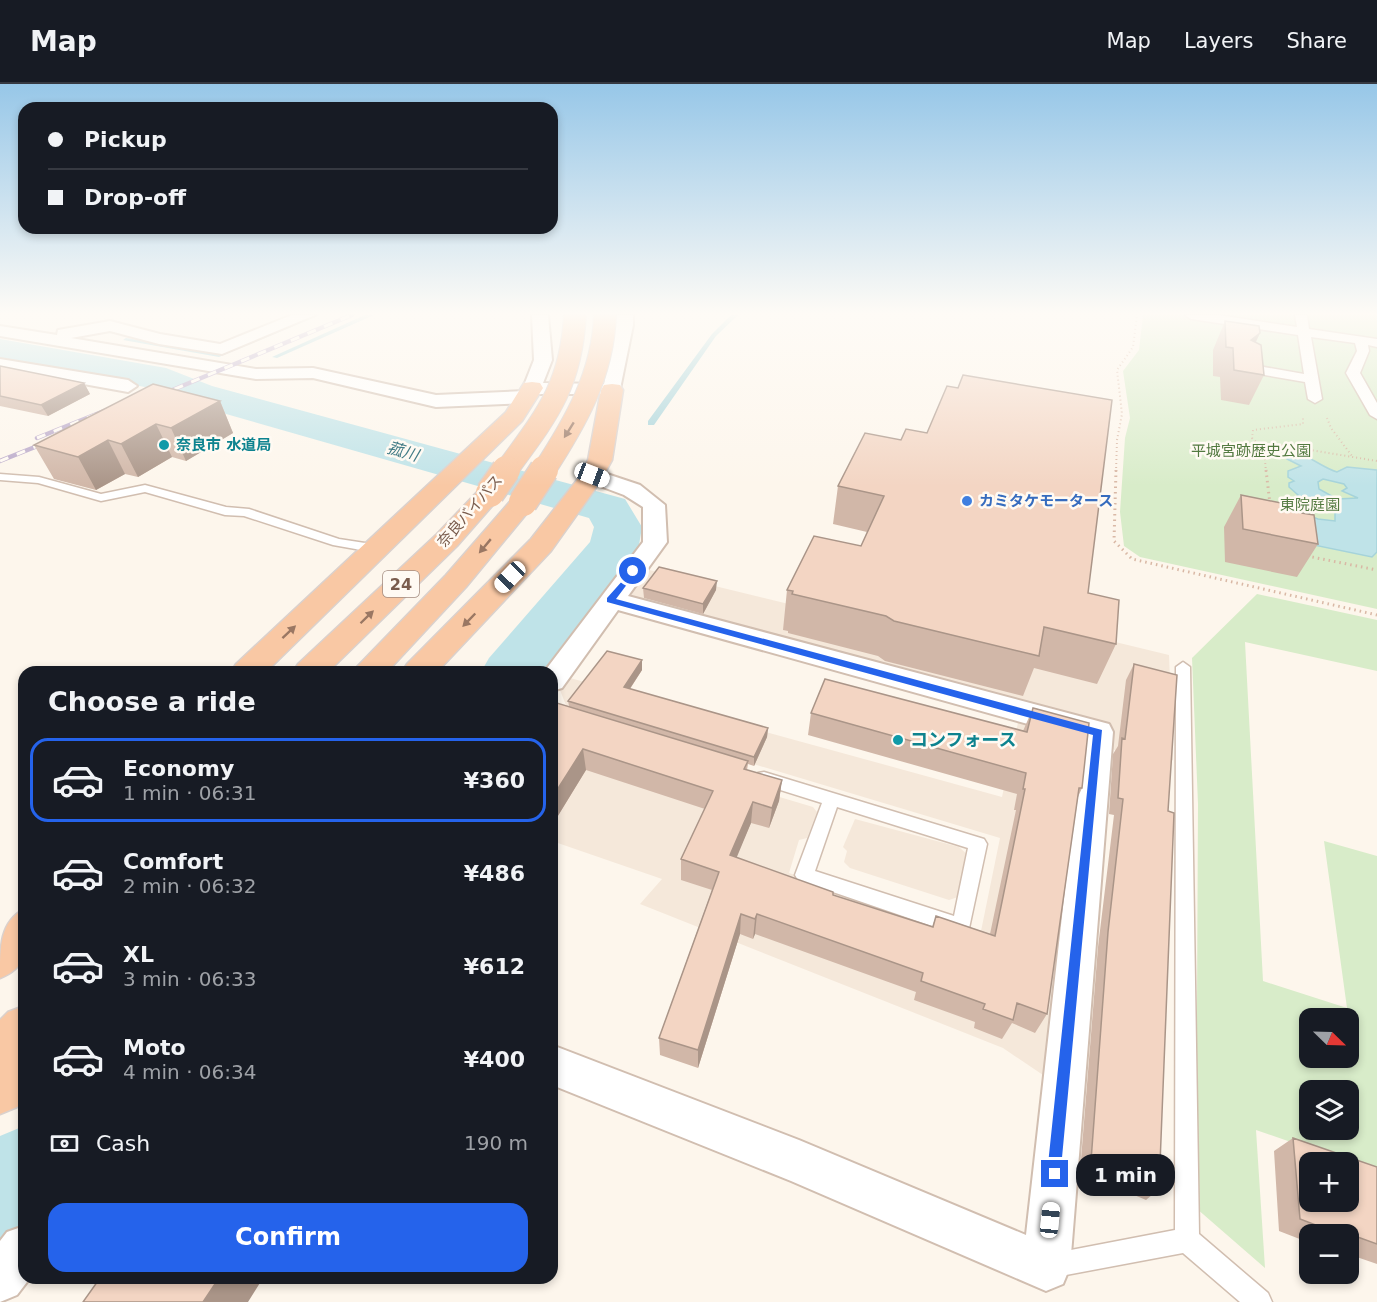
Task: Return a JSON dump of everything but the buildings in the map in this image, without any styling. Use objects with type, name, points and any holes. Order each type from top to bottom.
[{"type":"highway","name":"奈良バイパス","points":[[315,666],[447,540],[490,492],[552,404],[567,372]]},
{"type":"highway","name":"奈良バイパス","points":[[374,666],[456,581],[523,502],[581,411],[595,372]]},
{"type":"highway","points":[[424,666],[541,545],[565,515],[600,460],[612,390]]},
{"type":"highway","points":[[253,666],[378,549],[449,480],[478,448],[514,416],[529,392]]},
{"type":"highway","points":[[0,958],[18,936]]},
{"type":"highway","points":[[0,967],[18,950]]},
{"type":"highway","points":[[0,1053],[18,1034]]},
{"type":"highway","points":[[0,1090],[18,1073]]},
{"type":"street","points":[[46,372],[128,386]]},
{"type":"street","points":[[243,372],[256,374],[313,373],[436,401],[529,392],[612,390],[616,372]]},
{"type":"street","points":[[529,392],[538,372]]},
{"type":"street","points":[[1270,372],[1313,379]]},
{"type":"street","points":[[1312,372],[1315,399]]},
{"type":"street","points":[[1354,372],[1377,415]]},
{"type":"street","points":[[558,673],[655,542],[654,505],[632,490],[590,478]]},
{"type":"street","points":[[558,1067],[799,1162],[1046,1266],[1098,732],[610,600]]},
{"type":"street","points":[[0,1278],[18,1256]]},
{"type":"lane","points":[[3,477],[39,480],[101,498],[145,488],[225,511],[245,512],[337,542],[378,549]]},
{"type":"lane","points":[[1183,667],[1187,1240],[1259,1302]]},
{"type":"lane","points":[[754,774],[832,798],[978,844],[961,927],[804,875],[832,798]]},
{"type":"lane","points":[[1046,1266],[1187,1240]]},
{"type":"path","points":[[1117,372],[1122,414],[1117,440],[1114,542],[1132,559],[1377,615]]},
{"type":"path","points":[[1272,514],[1264,450],[1252,438],[1253,430],[1303,424],[1303,414]]},
{"type":"path","points":[[1327,418],[1329,428],[1346,444],[1352,457]]},
{"type":"path","points":[[1264,450],[1280,445],[1377,461]]},
{"type":"path","points":[[1299,549],[1307,556],[1377,570]]},
{"type":"shaded area","points":[[645,569],[1040,665],[1107,640],[1169,655],[1173,760],[1162,762],[1114,750],[1107,742],[630,600],[628,591]]},
{"type":"shaded area","points":[[570,678],[1002,797],[1019,718],[1080,747],[1043,1075],[1003,1048],[640,904],[662,879],[558,843],[558,731],[813,807],[817,812],[807,838],[799,840],[789,873],[980,936],[1000,838],[567,708],[560,690]]},
{"type":"shaded area","points":[[855,819],[959,847],[970,857],[961,896],[949,900],[850,868],[844,862],[847,851],[843,847]]},
{"type":"green space","name":"平城宮跡歴史公園","points":[[1123,372],[1377,372],[1377,609],[1140,557],[1124,546],[1120,512],[1125,438],[1130,418]]},
{"type":"green space","points":[[1257,594],[1377,620],[1377,671],[1245,642],[1263,981],[1347,1008],[1324,841],[1377,856],[1377,1172],[1359,1166],[1359,1152],[1319,1152],[1256,1130],[1265,1268],[1196,1208],[1198,804],[1192,658]]},
{"type":"water","points":[[1288,453],[1296,454],[1337,472],[1347,467],[1377,470],[1377,552],[1372,557],[1304,543],[1302,513],[1318,519],[1335,521],[1335,512],[1315,503],[1298,504],[1292,500],[1298,495],[1289,487],[1289,483],[1294,481],[1288,477],[1288,471],[1301,466],[1287,459]],"holes":[[[1323,479],[1344,484],[1347,488],[1342,491],[1358,498],[1337,499],[1319,489],[1318,482]]]},
{"type":"waterway","name":"菰川","points":[[125,372],[166,379],[198,394],[608,509],[618,527],[614,545],[515,666]]},
{"type":"waterway","points":[[651,423],[688,372]]},
{"type":"waterway","name":"菰川","points":[[0,1201],[18,1180]]},
{"type":"railway","points":[[158,396],[216,372]]},
{"type":"railway","points":[[37,438],[109,409]]},
{"type":"railway","points":[[0,461],[50,441]]},
{"type":"place","name":"奈良市 水道局","points":[[164,445]]},
{"type":"place","name":"カミタケモータース","points":[[967,501]]},
{"type":"place","name":"コンフォース","points":[[898,740]]},
{"type":"route","points":[[633,571],[610,600],[1098,732],[1055,1174]]},
{"type":"park label","name":"東院庭園","points":[[1310,505]]}]
